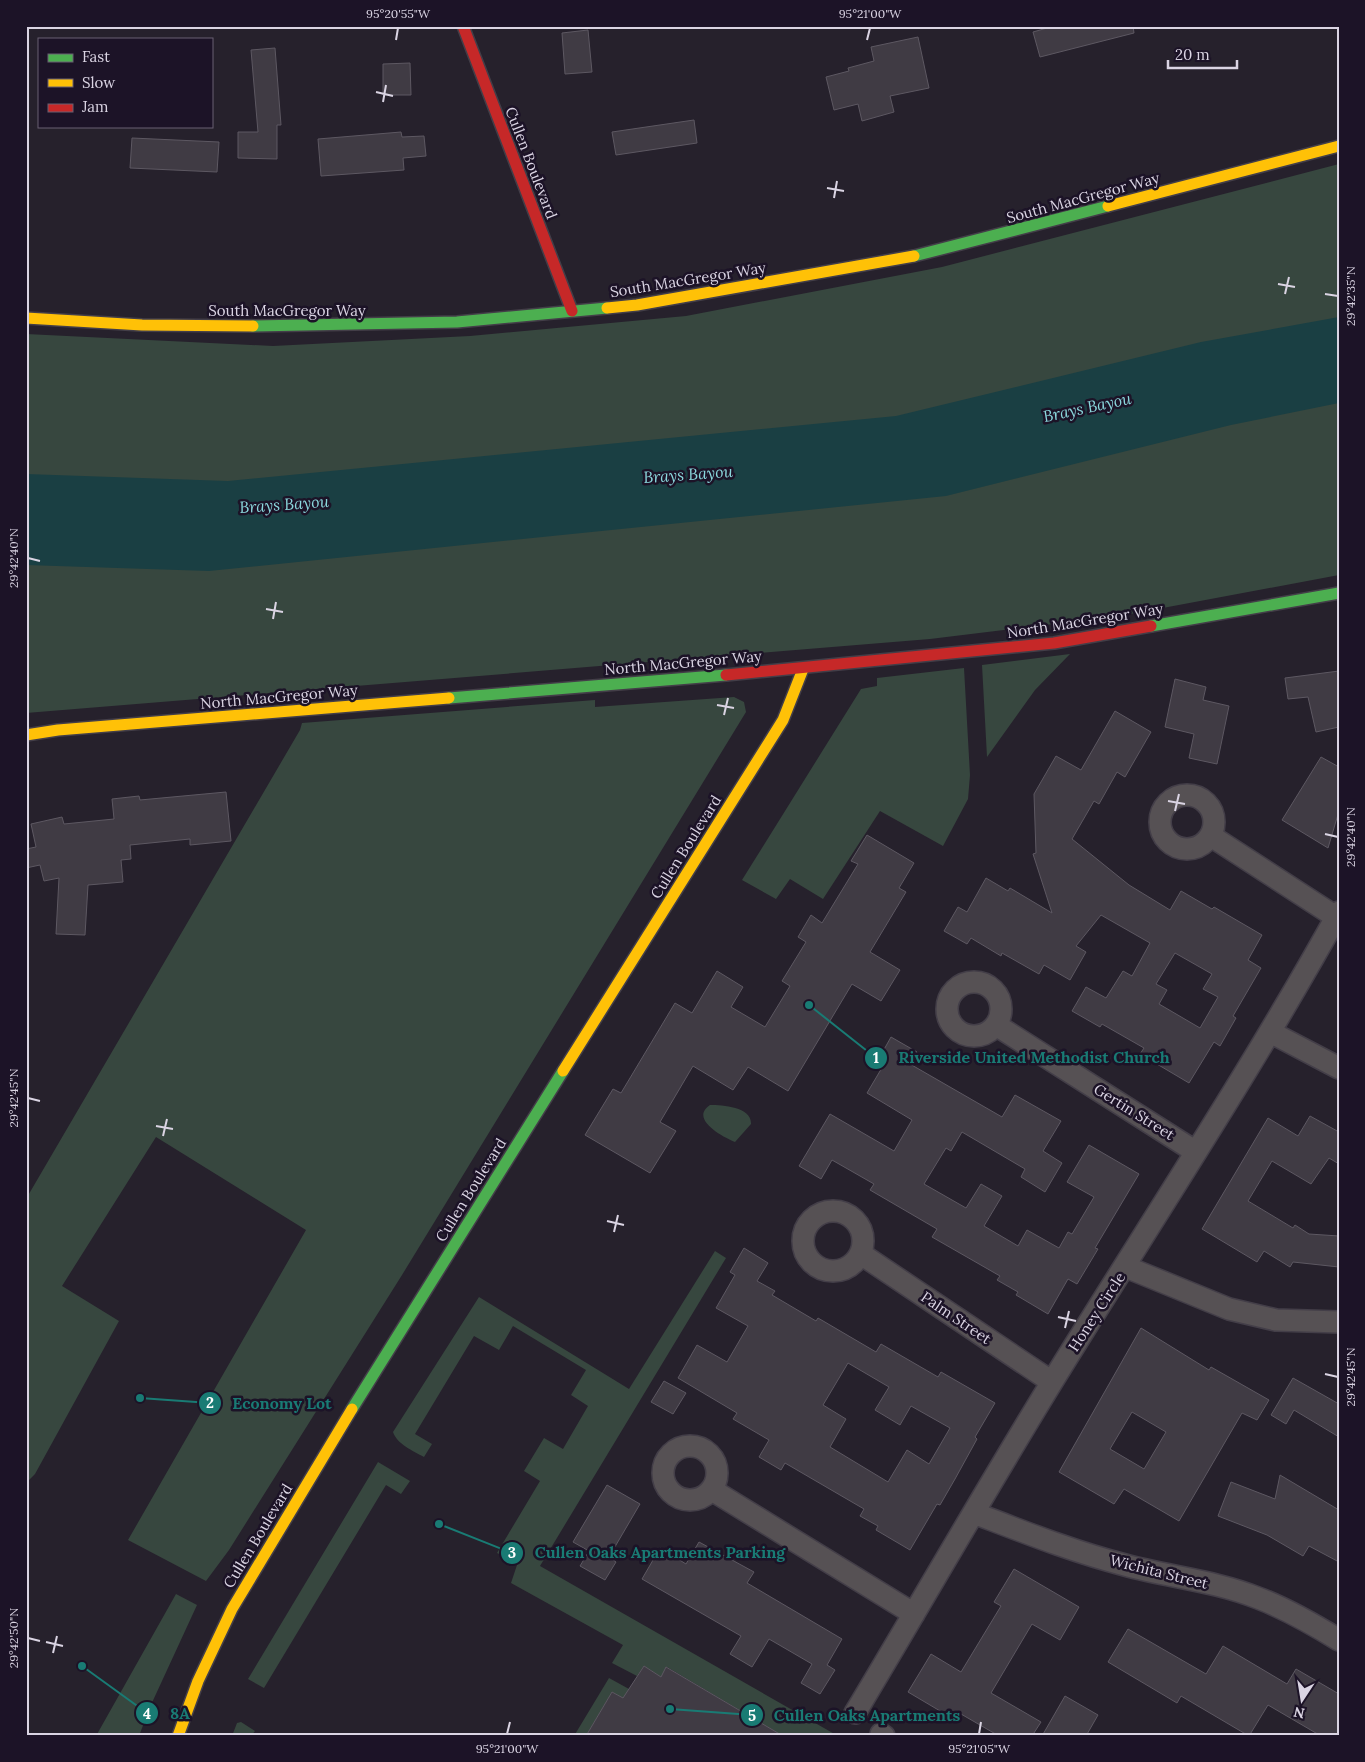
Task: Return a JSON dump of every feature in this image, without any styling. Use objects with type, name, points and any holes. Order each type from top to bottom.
[{"type":"street","name":"Cullen Boulevard","points":[[463,26],[572,311]]},
{"type":"street","name":"South MacGregor Way","points":[[26,318],[142,325],[262,328],[457,322],[637,305],[896,261],[1339,146]]},
{"type":"street","name":"North MacGregor Way","points":[[26,735],[58,730],[803,669],[1054,643],[1339,593]]},
{"type":"street","name":"Cullen Boulevard","points":[[178,1736],[198,1681],[232,1609],[340,1426],[783,720],[803,669]]},
{"type":"street","points":[[1211,836],[1337,915]]},
{"type":"street","name":"Honey Circle","points":[[855,1713],[1052,1382],[1126,1267],[1270,1032],[1337,915]]},
{"type":"street","name":"Gertin Street","points":[[996,1024],[1196,1152]]},
{"type":"street","points":[[1270,1032],[1339,1068]]},
{"type":"street","name":"Palm Street","points":[[861,1254],[1052,1382]]},
{"type":"street","points":[[1126,1267],[1229,1309],[1276,1320],[1339,1322]]},
{"type":"street","points":[[712,1490],[914,1614]]},
{"type":"street","name":"Wichita Street","points":[[974,1513],[1042,1539],[1125,1565],[1204,1582],[1258,1597],[1307,1620],[1339,1640]]},
{"type":"shaded area","points":[[1339,164],[1339,575],[1120,616],[930,639],[26,713],[26,334],[273,346],[470,336],[686,316],[942,267]]},
{"type":"shaded area","points":[[1070,654],[1035,690],[987,757],[982,665]]},
{"type":"shaded area","points":[[964,668],[970,775],[968,799],[943,846],[880,811],[823,899],[790,879],[776,899],[742,880],[861,689],[877,686],[877,678]]},
{"type":"shaded area","points":[[734,697],[744,702],[746,712],[402,1275],[229,1550],[206,1581],[128,1540],[306,1230],[156,1137],[62,1286],[119,1321],[35,1474],[26,1483],[26,1199],[300,730],[302,723],[595,700],[595,707]]},
{"type":"shaded area","points":[[710,1105],[736,1108],[747,1114],[751,1124],[735,1142],[730,1140],[716,1132],[706,1122],[703,1116],[705,1110]]},
{"type":"shaded area","points":[[715,1251],[726,1258],[540,1566],[838,1736],[783,1736],[667,1667],[661,1677],[644,1666],[637,1676],[612,1663],[623,1645],[511,1583],[518,1562],[497,1553],[540,1481],[524,1471],[544,1438],[563,1449],[588,1406],[571,1395],[586,1370],[513,1326],[499,1350],[474,1336],[415,1434],[432,1444],[424,1457],[402,1444],[393,1432],[479,1297],[629,1389]]},
{"type":"shaded area","points":[[378,1462],[410,1481],[401,1494],[386,1485],[264,1688],[248,1679]]},
{"type":"shaded area","points":[[176,1594],[197,1605],[150,1707],[139,1736],[96,1736]]},
{"type":"shaded area","points":[[609,1678],[629,1689],[624,1699],[612,1692],[586,1736],[574,1736]]},
{"type":"shaded area","points":[[241,1722],[255,1731],[251,1736],[232,1736],[237,1723]]},
{"type":"water","name":"Brays Bayou","points":[[1339,317],[1339,403],[1231,425],[946,496],[209,571],[26,565],[26,474],[228,481],[896,416],[1201,342]]},
{"type":"building","points":[[1054,26],[1133,26],[1134,33],[1040,57],[1033,32]]},
{"type":"building","points":[[588,30],[592,72],[565,74],[562,33]]},
{"type":"building","points":[[918,37],[929,88],[890,96],[894,112],[862,121],[858,104],[834,110],[826,77],[849,71],[848,68],[874,61],[871,47]]},
{"type":"building","points":[[275,48],[281,125],[277,125],[277,159],[238,158],[238,132],[258,132],[251,50]]},
{"type":"building","points":[[410,63],[411,95],[383,95],[383,64]]},
{"type":"building","points":[[694,120],[697,143],[616,155],[612,132]]},
{"type":"building","points":[[401,132],[402,137],[424,136],[426,156],[403,158],[404,170],[321,176],[318,139]]},
{"type":"building","points":[[132,138],[219,142],[217,172],[130,168]]},
{"type":"building","points":[[1339,671],[1339,727],[1316,732],[1308,697],[1288,699],[1285,678]]},
{"type":"building","points":[[1175,679],[1206,687],[1203,700],[1229,706],[1217,764],[1189,758],[1194,734],[1165,727]]},
{"type":"building","points":[[1115,711],[1151,732],[1125,777],[1117,772],[1099,804],[1094,801],[1072,839],[1129,885],[1170,910],[1181,891],[1212,909],[1214,907],[1262,935],[1248,960],[1261,968],[1233,1016],[1236,1018],[1220,1046],[1214,1042],[1189,1083],[1140,1054],[1144,1048],[1102,1024],[1100,1027],[1072,1011],[1086,987],[1106,998],[1123,971],[1132,976],[1150,943],[1101,915],[1076,946],[1086,952],[1070,980],[1044,965],[1039,974],[1002,953],[1001,956],[971,938],[967,944],[944,931],[958,907],[967,912],[986,878],[1008,891],[1010,888],[1052,913],[1033,854],[1036,853],[1034,794],[1056,756],[1081,770]],"holes":[[[1175,953],[1212,974],[1203,989],[1218,997],[1200,1028],[1159,1004],[1167,990],[1156,984]]]},
{"type":"building","points":[[1321,757],[1339,767],[1339,811],[1328,848],[1282,820]]},
{"type":"building","points":[[226,792],[231,841],[190,845],[190,839],[130,845],[131,859],[121,860],[123,882],[88,885],[85,935],[56,934],[59,878],[44,881],[40,865],[26,868],[26,849],[36,847],[31,824],[62,817],[64,824],[114,819],[112,799],[139,796],[140,800]]},
{"type":"building","points":[[867,835],[914,863],[899,888],[906,892],[870,952],[900,970],[881,1001],[852,984],[788,1091],[748,1067],[733,1090],[693,1066],[660,1122],[676,1131],[650,1173],[585,1135],[613,1089],[621,1093],[675,1003],[692,1013],[717,971],[743,987],[731,1007],[765,1027],[790,986],[782,981],[806,942],[798,937],[811,915],[822,923],[858,864],[851,861]]},
{"type":"building","points":[[891,1037],[917,1052],[910,1064],[1002,1117],[1015,1095],[1061,1121],[1043,1151],[1062,1163],[1045,1192],[1021,1177],[1025,1169],[962,1132],[951,1151],[946,1148],[924,1184],[966,1208],[981,1184],[1002,1196],[984,1226],[1018,1246],[1027,1230],[1059,1248],[1068,1232],[1072,1234],[1094,1197],[1067,1182],[1089,1145],[1139,1174],[1095,1248],[1098,1249],[1077,1284],[1068,1279],[1048,1314],[1016,1295],[1018,1292],[997,1280],[1000,1276],[932,1237],[937,1229],[870,1190],[874,1184],[832,1160],[821,1179],[799,1166],[830,1114],[894,1151],[912,1120],[867,1093],[883,1066],[877,1062]]},
{"type":"building","points":[[1310,1116],[1339,1132],[1339,1164],[1329,1158],[1311,1184],[1272,1161],[1248,1201],[1293,1228],[1295,1225],[1309,1234],[1339,1236],[1339,1267],[1293,1262],[1290,1267],[1264,1251],[1257,1262],[1202,1229],[1268,1118],[1298,1136]]},
{"type":"building","points":[[744,1248],[768,1263],[757,1281],[775,1291],[772,1295],[816,1321],[818,1318],[876,1352],[881,1344],[938,1377],[941,1372],[995,1403],[940,1505],[937,1504],[910,1550],[876,1530],[878,1526],[860,1516],[864,1509],[785,1463],[781,1470],[759,1457],[769,1440],[733,1419],[737,1413],[678,1378],[697,1345],[727,1362],[748,1326],[716,1308],[735,1275],[730,1272]],"holes":[[[848,1363],[889,1387],[875,1410],[900,1425],[911,1406],[950,1428],[929,1464],[907,1450],[888,1482],[830,1447],[846,1419],[823,1405]]]},
{"type":"building","points":[[1141,1328],[1209,1370],[1211,1367],[1269,1400],[1257,1420],[1242,1413],[1179,1521],[1124,1489],[1114,1504],[1059,1472]],"holes":[[[1132,1412],[1166,1432],[1144,1469],[1110,1449]]]},
{"type":"building","points":[[1293,1378],[1339,1404],[1339,1437],[1294,1410],[1286,1424],[1271,1415]]},
{"type":"building","points":[[664,1381],[686,1393],[673,1414],[651,1402]]},
{"type":"building","points":[[1280,1475],[1339,1510],[1339,1562],[1309,1546],[1303,1556],[1267,1535],[1218,1516],[1231,1482],[1275,1499]]},
{"type":"building","points":[[607,1485],[640,1504],[609,1557],[616,1562],[605,1580],[580,1566],[589,1551],[573,1542]]},
{"type":"building","points":[[699,1542],[754,1572],[747,1583],[842,1639],[827,1665],[835,1670],[820,1694],[801,1683],[812,1664],[769,1639],[752,1667],[730,1654],[741,1636],[642,1579],[660,1548],[686,1564]]},
{"type":"building","points":[[1014,1569],[1079,1607],[1060,1640],[1032,1624],[991,1693],[1041,1722],[1032,1736],[999,1736],[961,1714],[957,1721],[908,1692],[931,1654],[961,1672],[1001,1606],[994,1602]]},
{"type":"building","points":[[1128,1629],[1206,1674],[1223,1646],[1287,1684],[1296,1669],[1339,1694],[1339,1736],[1321,1736],[1268,1705],[1249,1736],[1181,1696],[1177,1703],[1108,1662]]},
{"type":"building","points":[[644,1666],[661,1677],[666,1667],[783,1736],[586,1736],[612,1692],[623,1698]]},
{"type":"building","points":[[1065,1696],[1098,1715],[1086,1736],[1042,1736]]},
{"type":"traffic: fast","points":[[914,256],[1108,206]]},
{"type":"traffic: fast","points":[[253,326],[457,322],[607,308]]},
{"type":"traffic: fast","points":[[1151,626],[1339,593]]},
{"type":"traffic: fast","points":[[449,698],[726,675]]},
{"type":"traffic: fast","points":[[352,1409],[563,1071]]},
{"type":"traffic: slow","points":[[1108,206],[1339,146]]},
{"type":"traffic: slow","points":[[607,308],[637,305],[914,256]]},
{"type":"traffic: slow","points":[[26,318],[142,325],[253,326]]},
{"type":"traffic: slow","points":[[563,1071],[783,720],[803,669]]},
{"type":"traffic: slow","points":[[26,735],[58,730],[449,698]]},
{"type":"traffic: slow","points":[[178,1736],[198,1681],[232,1609],[352,1409]]},
{"type":"traffic: jam","points":[[463,26],[572,311]]},
{"type":"traffic: jam","points":[[726,675],[1054,643],[1151,626]]},
{"type":"place","name":"Riverside United Methodist Church","points":[[809,1005]]},
{"type":"place","name":"Economy Lot","points":[[140,1398]]},
{"type":"place","name":"Cullen Oaks Apartments Parking","points":[[439,1524]]},
{"type":"place","name":"8A","points":[[82,1666]]},
{"type":"place","name":"Cullen Oaks Apartments","points":[[670,1709]]}]
